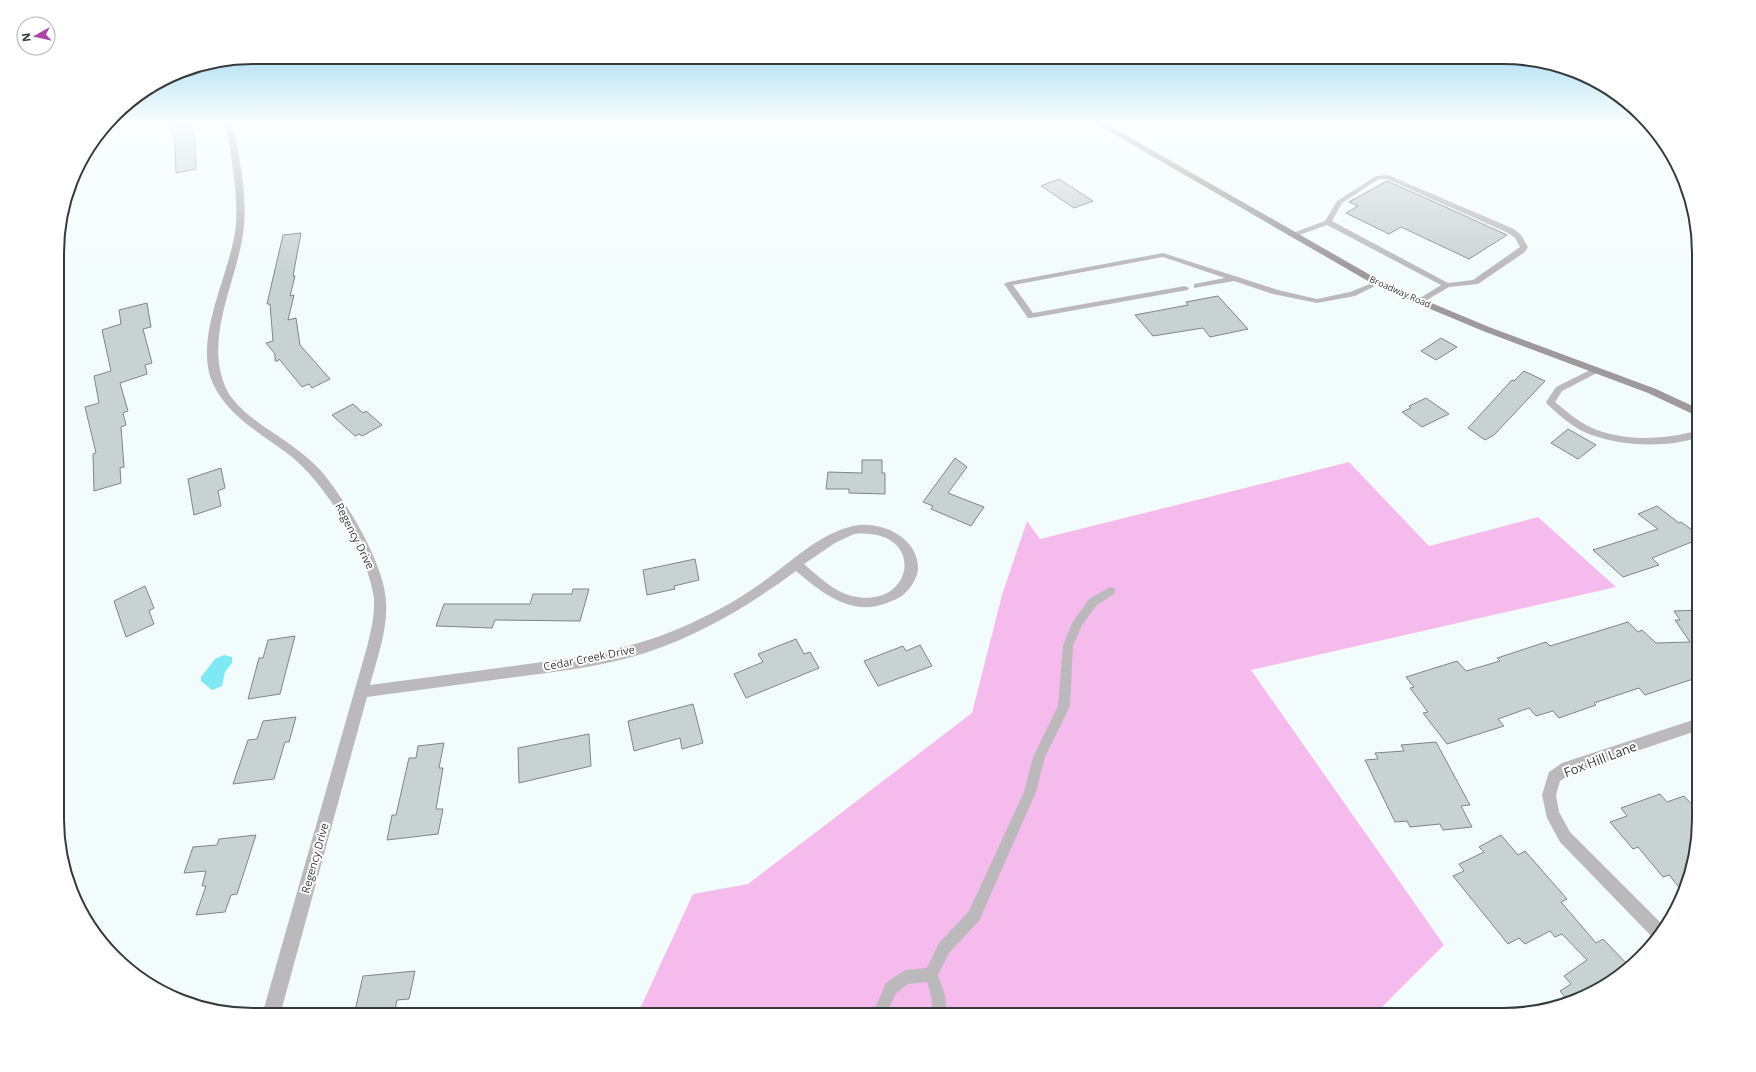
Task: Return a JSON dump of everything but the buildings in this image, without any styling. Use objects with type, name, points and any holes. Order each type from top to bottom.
[{"type":"main road","name":"Broadway Road","points":[[1183,172],[1377,283],[1420,302],[1652,391],[1692,411]]},
{"type":"street","name":"Regency Drive","points":[[236,172],[240,205],[240,225],[237,248],[211,346],[213,370],[224,394],[232,404],[252,422],[306,464],[333,493],[367,557],[377,584],[380,599],[377,634],[273,1008]]},
{"type":"street","name":"Cedar Creek Drive","points":[[361,692],[572,664],[627,652],[662,642],[728,611],[842,534],[855,530],[870,529],[884,532],[896,538],[906,547],[911,557],[912,570],[907,582],[897,593],[882,600],[866,603],[849,601],[834,595],[797,565]]},
{"type":"street","name":"Fox Hill Lane","points":[[1656,930],[1565,837],[1552,813],[1549,795],[1554,777],[1567,768],[1692,726]]},
{"type":"lane","points":[[1291,235],[1328,222],[1339,202],[1378,177],[1388,177],[1511,231],[1523,243],[1524,247],[1522,250],[1475,282],[1447,285],[1420,302]]},
{"type":"lane","points":[[1328,222],[1447,285]]},
{"type":"lane","points":[[1185,288],[1031,316],[1008,284],[1163,254],[1276,292],[1317,301],[1352,294],[1377,283]]},
{"type":"lane","points":[[1196,286],[1237,278]]},
{"type":"lane","points":[[1596,370],[1559,389],[1550,402],[1567,417],[1593,432],[1630,439],[1670,440],[1692,437]]},
{"type":"lane","points":[[939,1008],[938,995],[931,975],[944,948],[974,916],[1030,792],[1039,757],[1064,706],[1068,646],[1077,623],[1093,602],[1110,591]]},
{"type":"lane","points":[[881,1008],[891,988],[905,977],[931,975]]},
{"type":"shaded area","points":[[1349,462],[1429,546],[1538,517],[1616,587],[1251,670],[1444,945],[1381,1008],[640,1008],[693,894],[748,884],[972,713],[1002,595],[1027,521],[1040,539]]},
{"type":"water","points":[[224,655],[232,657],[232,663],[225,672],[222,686],[212,690],[201,681],[201,677],[215,659]]}]
